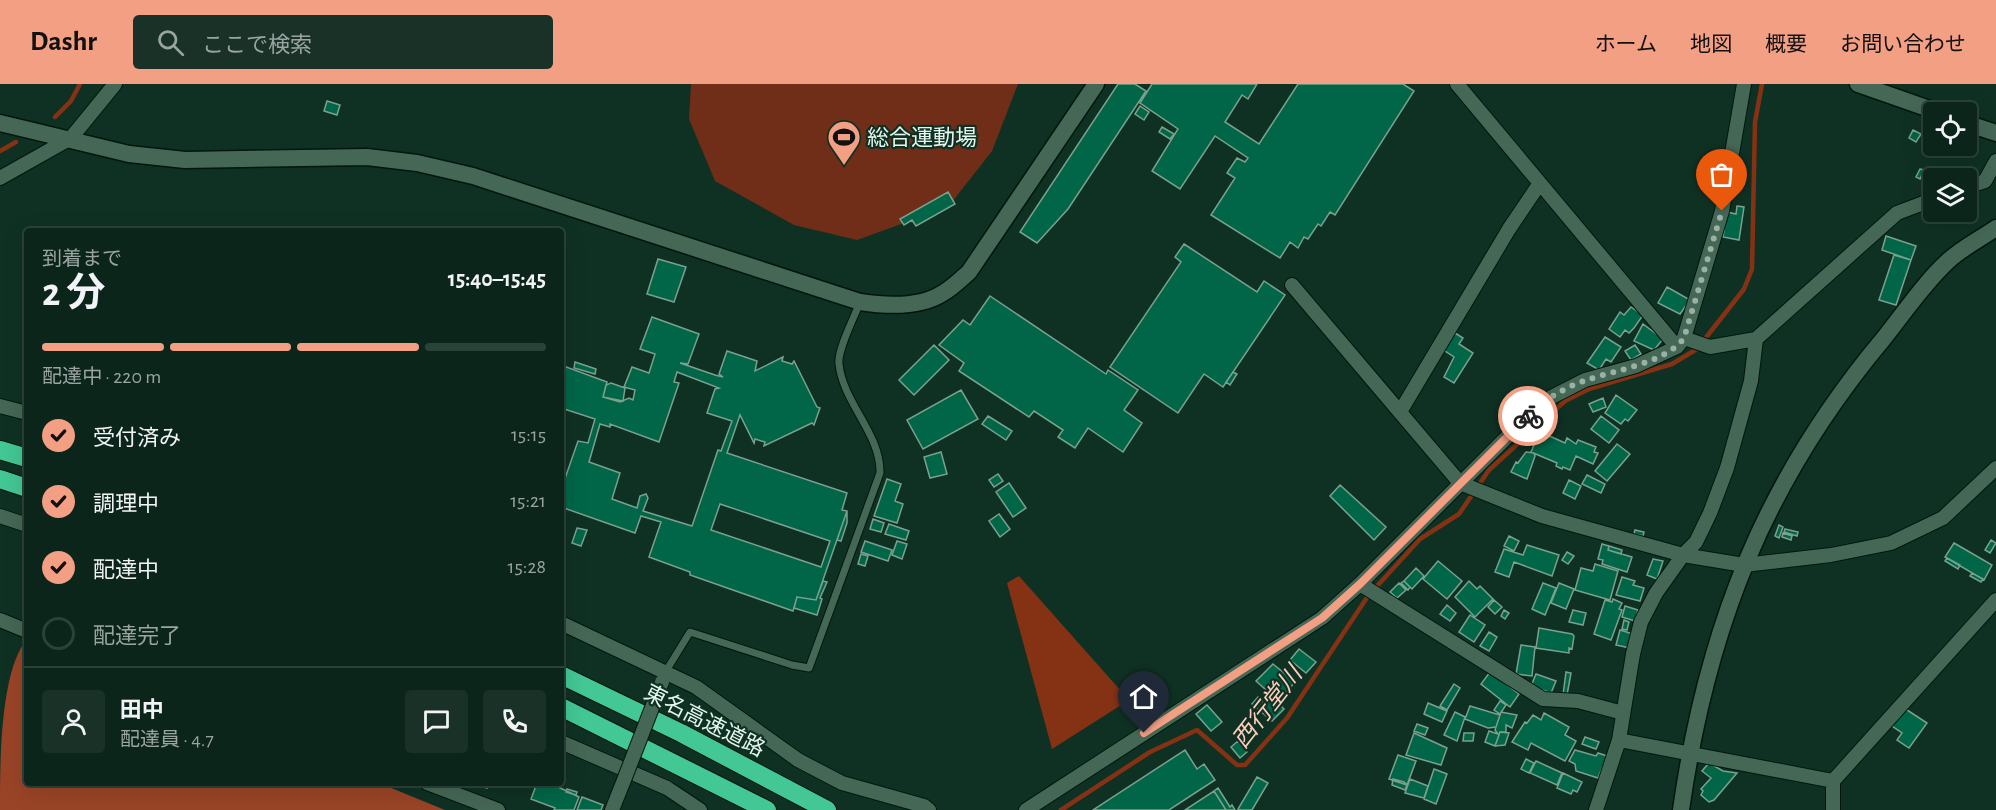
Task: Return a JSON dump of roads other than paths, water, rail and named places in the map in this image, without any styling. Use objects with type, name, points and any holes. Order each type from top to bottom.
[{"type":"highway","points":[[0,450],[24,457]]},
{"type":"highway","points":[[0,479],[24,487]]},
{"type":"highway","name":"東名高速道路","points":[[564,676],[681,733],[827,810]]},
{"type":"highway","points":[[564,708],[766,810]]},
{"type":"street","points":[[0,178],[71,138],[115,84]]},
{"type":"street","points":[[0,123],[71,138],[129,154],[185,160],[368,157],[417,163],[473,176],[860,302],[878,305],[914,303],[942,294],[969,272],[1096,84]]},
{"type":"street","points":[[1457,84],[1539,183],[1681,343]]},
{"type":"street","points":[[1681,343],[1722,211],[1744,84]]},
{"type":"street","points":[[1858,84],[1923,107]]},
{"type":"street","points":[[1977,127],[1996,133]]},
{"type":"street","points":[[1977,183],[1984,181],[1996,161]]},
{"type":"street","points":[[1400,412],[1539,183]]},
{"type":"street","points":[[1026,810],[1368,590],[1470,487],[1542,402],[1585,380],[1636,366],[1681,343],[1710,347],[1756,339],[1897,213],[1923,203]]},
{"type":"street","points":[[1681,810],[1689,753],[1719,632],[1744,565],[1768,511],[1842,388],[1947,261],[1996,228]]},
{"type":"street","points":[[1292,285],[1400,412],[1470,487],[1542,516],[1683,555],[1744,565],[1831,555],[1892,543],[1943,518],[1996,468]]},
{"type":"street","points":[[1596,810],[1619,740],[1641,622],[1656,593],[1683,555],[1696,542],[1710,513],[1727,468],[1752,381],[1756,339]]},
{"type":"street","points":[[0,406],[24,412]]},
{"type":"street","points":[[0,516],[24,524]]},
{"type":"street","points":[[1368,590],[1543,699],[1578,701],[1623,713]]},
{"type":"street","points":[[1833,810],[1833,781],[1996,600]]},
{"type":"street","points":[[0,620],[24,630]]},
{"type":"street","points":[[564,625],[664,676],[696,687],[798,760],[842,783],[924,806],[929,810]]},
{"type":"street","points":[[612,810],[664,676]]},
{"type":"street","points":[[1619,740],[1833,781]]},
{"type":"street","points":[[564,743],[667,788],[700,810]]},
{"type":"street","points":[[435,786],[498,810]]},
{"type":"lane","points":[[664,676],[690,632],[792,665],[809,668],[880,472],[880,457],[846,389],[838,362],[860,302]]},
{"type":"waterway","points":[[55,117],[71,101],[80,84]]},
{"type":"waterway","name":"西行堂川","points":[[1061,810],[1150,752],[1197,730],[1237,765],[1245,765],[1287,718],[1368,596],[1420,539],[1459,514],[1489,470],[1565,401],[1589,389],[1672,364],[1697,349],[1744,289],[1752,269],[1755,122],[1762,84]]},
{"type":"waterway","points":[[0,151],[16,142]]},
{"type":"place","name":"総合運動場","points":[[844,166]]}]
